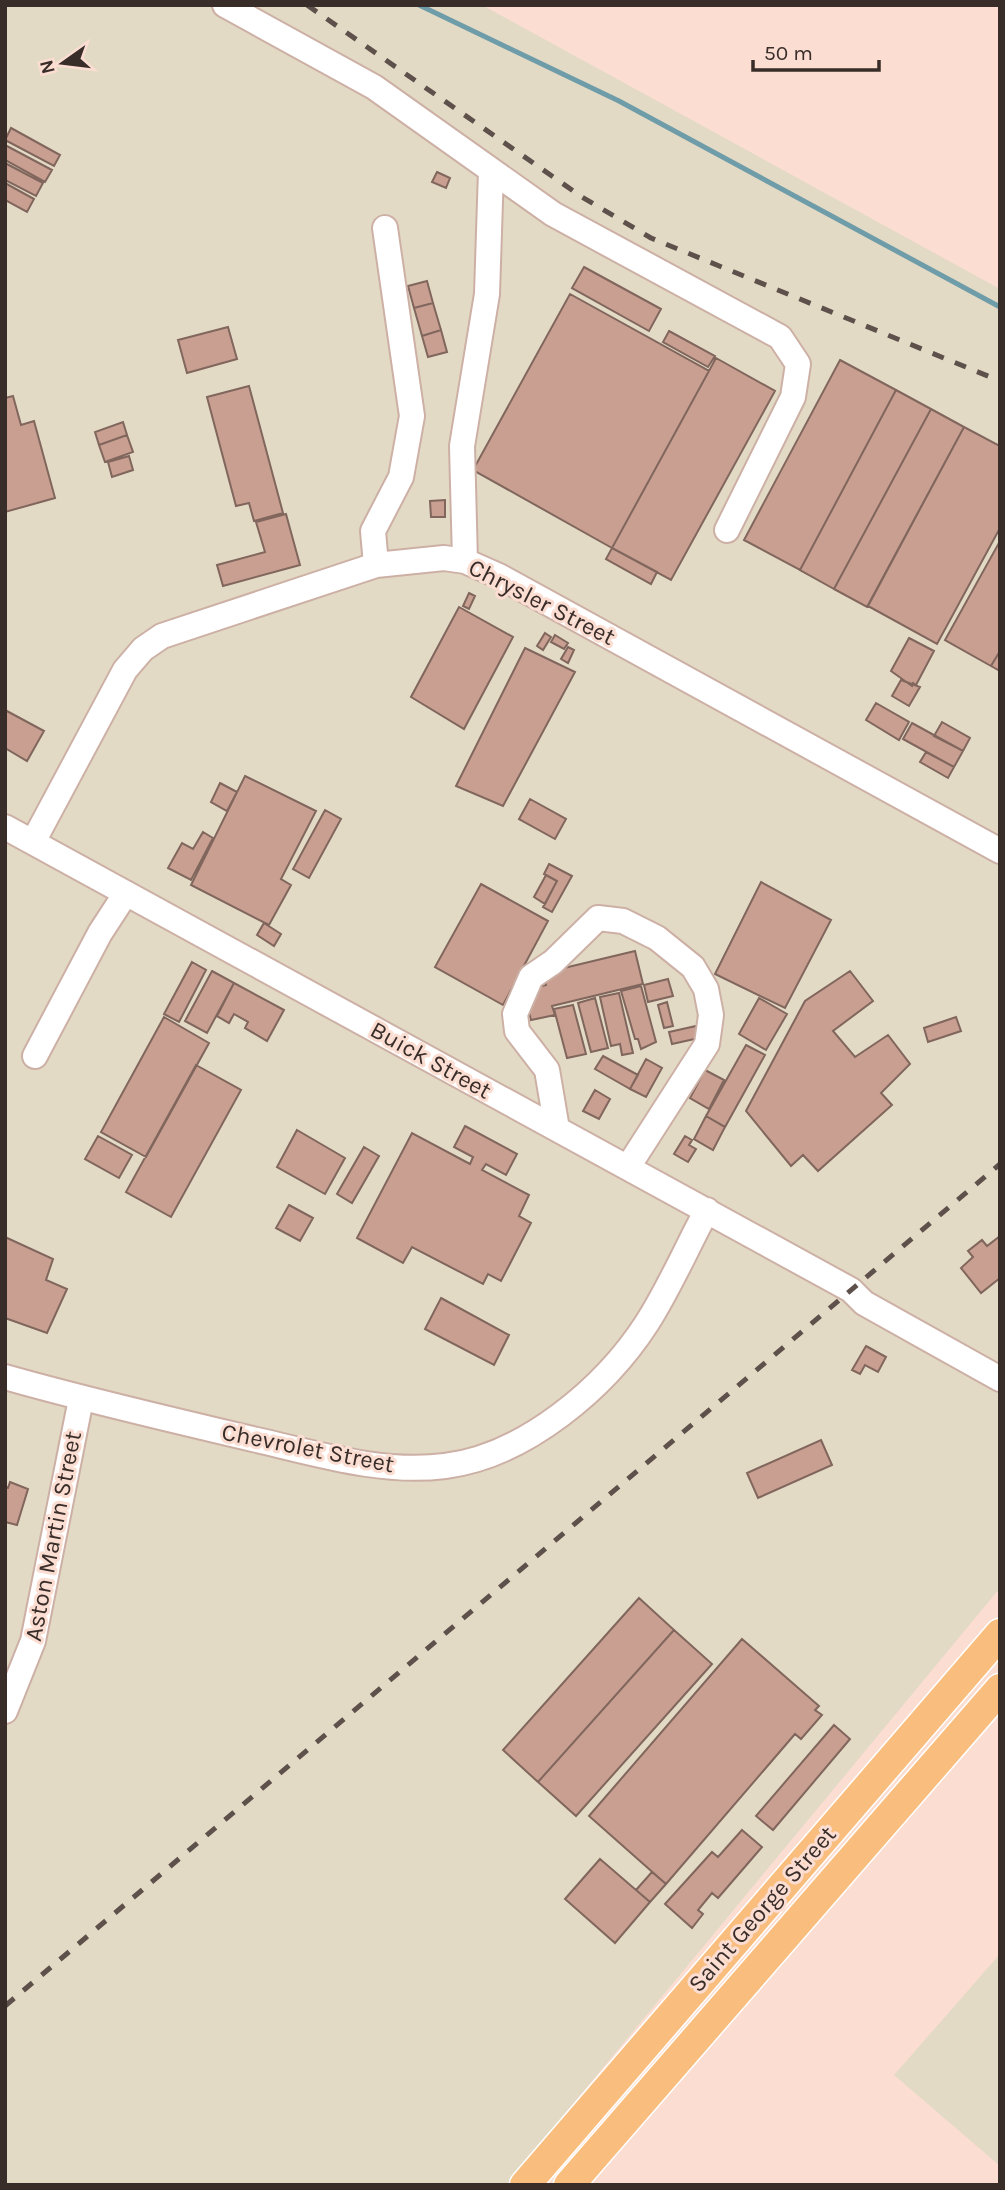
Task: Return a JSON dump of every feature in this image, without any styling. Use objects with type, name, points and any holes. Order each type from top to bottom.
[{"type":"main road","name":"Saint George Street","points":[[525,2185],[1000,1634]]},
{"type":"main road","name":"Saint George Street","points":[[569,2185],[1000,1689]]},
{"type":"lane","points":[[225,5],[374,87],[553,214],[780,337],[798,364],[793,397],[727,530]]},
{"type":"lane","points":[[465,561],[462,446],[487,294],[491,170]]},
{"type":"lane","points":[[376,565],[373,531],[401,477],[412,416],[384,228]]},
{"type":"lane","name":"Chrysler Street","points":[[33,842],[125,670],[143,649],[162,636],[376,565],[434,558],[465,561],[511,582],[1000,852]]},
{"type":"lane","name":"Buick Street","points":[[5,827],[707,1210],[857,1294],[864,1303],[1000,1379]]},
{"type":"lane","points":[[35,1056],[100,933],[126,893]]},
{"type":"lane","points":[[557,1129],[547,1070],[517,1031],[515,1014],[519,1001],[531,977],[552,962],[598,918],[622,921],[657,939],[693,967],[706,989],[711,1015],[707,1045],[628,1167]]},
{"type":"lane","name":"Chevrolet Street","points":[[5,1377],[80,1399],[362,1463],[446,1466],[474,1458],[540,1430],[588,1393],[608,1373],[648,1322],[707,1210]]},
{"type":"lane","name":"Buick Street","points":[[857,1294],[868,1295],[1000,1363]]},
{"type":"lane","name":"Aston Martin Street","points":[[5,1711],[33,1641],[80,1399]]},
{"type":"shaded area","points":[[5,5],[482,5],[1000,289],[1000,1588],[506,2185],[5,2185]]},
{"type":"shaded area","points":[[1000,1954],[1000,2166],[894,2075]]},
{"type":"building","points":[[11,128],[60,155],[54,166],[5,140]]},
{"type":"building","points":[[5,145],[52,170],[45,182],[5,160]]},
{"type":"building","points":[[5,163],[43,183],[36,196],[5,180]]},
{"type":"building","points":[[437,172],[450,178],[446,188],[432,182]]},
{"type":"building","points":[[5,183],[34,199],[27,212],[5,200]]},
{"type":"building","points":[[584,267],[661,309],[649,331],[572,288]]},
{"type":"building","points":[[427,281],[433,303],[414,308],[408,286]]},
{"type":"building","points":[[570,294],[709,371],[612,548],[473,470]]},
{"type":"building","points":[[433,303],[441,330],[422,336],[414,308]]},
{"type":"building","points":[[228,327],[237,359],[187,373],[178,340]]},
{"type":"building","points":[[441,330],[447,352],[428,357],[422,336]]},
{"type":"building","points":[[669,331],[715,356],[708,367],[663,342]]},
{"type":"building","points":[[716,358],[775,391],[671,580],[612,548]]},
{"type":"building","points":[[840,360],[896,390],[800,570],[744,540]]},
{"type":"building","points":[[249,386],[283,513],[254,521],[249,503],[236,506],[207,397]]},
{"type":"building","points":[[896,390],[931,409],[834,589],[800,570]]},
{"type":"building","points":[[13,396],[21,425],[34,421],[55,498],[5,512],[5,398]]},
{"type":"building","points":[[931,409],[964,427],[867,607],[834,589]]},
{"type":"building","points":[[123,422],[127,435],[99,445],[95,432]]},
{"type":"building","points":[[964,427],[1000,446],[1000,528],[937,644],[868,606]]},
{"type":"building","points":[[127,435],[133,452],[105,462],[99,445]]},
{"type":"building","points":[[129,456],[133,470],[112,477],[108,462]]},
{"type":"building","points":[[445,500],[445,517],[431,517],[430,501]]},
{"type":"building","points":[[286,514],[300,565],[223,586],[217,565],[265,552],[256,522]]},
{"type":"building","points":[[1000,541],[1000,651],[991,666],[945,640]]},
{"type":"building","points":[[612,548],[657,572],[651,584],[606,559]]},
{"type":"building","points":[[469,593],[475,596],[469,609],[463,606]]},
{"type":"building","points":[[459,607],[513,637],[464,729],[411,697]]},
{"type":"building","points":[[545,633],[551,637],[543,650],[537,646]]},
{"type":"building","points":[[555,635],[568,643],[564,649],[551,642]]},
{"type":"building","points":[[909,638],[934,651],[916,685],[913,683],[912,686],[891,671]]},
{"type":"building","points":[[568,647],[574,650],[568,663],[561,659]]},
{"type":"building","points":[[525,648],[575,672],[503,806],[456,786]]},
{"type":"building","points":[[1000,651],[1000,671],[991,666]]},
{"type":"building","points":[[901,680],[920,687],[909,706],[892,696]]},
{"type":"building","points":[[876,703],[909,722],[899,740],[866,720]]},
{"type":"building","points":[[5,710],[44,731],[27,761],[5,748]]},
{"type":"building","points":[[942,722],[970,738],[963,751],[934,736]]},
{"type":"building","points":[[912,723],[963,751],[954,767],[903,739]]},
{"type":"building","points":[[926,752],[954,767],[948,778],[920,762]]},
{"type":"building","points":[[245,776],[316,811],[281,879],[291,885],[269,925],[191,885]]},
{"type":"building","points":[[220,783],[237,792],[227,811],[211,802]]},
{"type":"building","points":[[530,799],[566,819],[555,839],[519,819]]},
{"type":"building","points":[[325,810],[341,819],[309,878],[293,869]]},
{"type":"building","points":[[203,832],[213,838],[191,880],[168,868],[182,843],[193,849]]},
{"type":"building","points":[[549,864],[572,876],[552,912],[543,907],[557,881],[544,874]]},
{"type":"building","points":[[546,875],[557,881],[545,904],[534,897]]},
{"type":"building","points":[[761,882],[831,920],[785,1008],[715,974]]},
{"type":"building","points":[[481,884],[548,921],[503,1005],[435,967]]},
{"type":"building","points":[[264,923],[281,934],[274,946],[257,935]]},
{"type":"building","points":[[635,951],[643,984],[552,1006],[555,1015],[531,1020],[526,1001],[528,989],[546,985],[543,973]]},
{"type":"building","points":[[192,962],[206,970],[179,1022],[164,1014]]},
{"type":"building","points":[[212,971],[234,983],[207,1033],[185,1021]]},
{"type":"building","points":[[850,971],[873,1001],[833,1031],[855,1057],[888,1035],[910,1064],[881,1093],[892,1105],[818,1171],[803,1155],[791,1166],[746,1111],[805,1001]]},
{"type":"building","points":[[668,979],[673,996],[648,1002],[644,985]]},
{"type":"building","points":[[234,983],[284,1010],[267,1041],[245,1028],[248,1022],[234,1014],[229,1023],[217,1016]]},
{"type":"building","points":[[641,986],[656,1042],[641,1049],[638,1039],[635,1039],[621,991]]},
{"type":"building","points":[[619,993],[633,1053],[622,1055],[620,1044],[611,1046],[600,997]]},
{"type":"building","points":[[595,998],[608,1048],[591,1052],[578,1003]]},
{"type":"building","points":[[759,998],[787,1014],[766,1050],[739,1034]]},
{"type":"building","points":[[667,1002],[673,1026],[664,1028],[658,1005]]},
{"type":"building","points":[[573,1005],[586,1054],[567,1058],[554,1009]]},
{"type":"building","points":[[164,1017],[209,1043],[146,1157],[101,1132]]},
{"type":"building","points":[[956,1017],[961,1031],[928,1042],[924,1028]]},
{"type":"building","points":[[696,1026],[699,1038],[672,1044],[669,1032]]},
{"type":"building","points":[[746,1045],[765,1055],[725,1127],[706,1116]]},
{"type":"building","points":[[603,1056],[638,1075],[630,1089],[595,1069]]},
{"type":"building","points":[[646,1059],[662,1068],[646,1097],[630,1089]]},
{"type":"building","points":[[196,1065],[241,1090],[171,1217],[126,1192]]},
{"type":"building","points":[[705,1070],[724,1080],[709,1109],[690,1098]]},
{"type":"building","points":[[595,1090],[610,1099],[599,1119],[583,1111]]},
{"type":"building","points":[[706,1116],[725,1127],[713,1150],[694,1139]]},
{"type":"building","points":[[465,1126],[517,1154],[506,1175],[486,1164],[482,1170],[529,1195],[519,1216],[531,1223],[501,1281],[488,1274],[483,1284],[412,1247],[403,1263],[357,1238],[412,1133],[470,1164],[473,1157],[454,1147]]},
{"type":"building","points":[[297,1130],[345,1158],[325,1194],[277,1167]]},
{"type":"building","points":[[98,1136],[132,1155],[119,1178],[85,1159]]},
{"type":"building","points":[[685,1136],[692,1140],[689,1145],[696,1149],[688,1162],[674,1154]]},
{"type":"building","points":[[364,1147],[379,1156],[352,1203],[337,1194]]},
{"type":"building","points":[[289,1205],[313,1218],[300,1241],[276,1228]]},
{"type":"building","points":[[1000,1236],[1000,1278],[981,1293],[961,1268],[973,1257],[968,1251],[982,1240],[987,1246]]},
{"type":"building","points":[[5,1237],[53,1259],[46,1280],[67,1289],[47,1333],[5,1318]]},
{"type":"building","points":[[441,1298],[509,1335],[494,1365],[425,1329]]},
{"type":"building","points":[[866,1346],[886,1357],[878,1372],[865,1365],[860,1374],[852,1370]]},
{"type":"building","points":[[821,1440],[832,1465],[758,1498],[747,1473]]},
{"type":"building","points":[[10,1482],[28,1489],[17,1525],[5,1522],[5,1487],[8,1488]]},
{"type":"building","points":[[639,1598],[674,1630],[538,1782],[503,1750]]},
{"type":"building","points":[[674,1630],[712,1664],[576,1816],[538,1782]]},
{"type":"building","points":[[742,1639],[819,1706],[815,1710],[822,1715],[801,1739],[795,1734],[666,1884],[589,1816]]},
{"type":"building","points":[[834,1725],[850,1739],[773,1830],[756,1816]]},
{"type":"building","points":[[742,1830],[762,1847],[718,1898],[712,1893],[698,1910],[703,1914],[692,1928],[665,1904],[712,1852],[718,1857]]},
{"type":"building","points":[[600,1859],[650,1902],[615,1943],[565,1899]]},
{"type":"building","points":[[652,1872],[666,1884],[650,1902],[636,1890]]},
{"type":"waterway","points":[[419,5],[619,101],[1000,307]]},
{"type":"railway","points":[[307,5],[582,197],[651,238],[1000,381]]},
{"type":"railway","points":[[5,2006],[1000,1164]]}]
